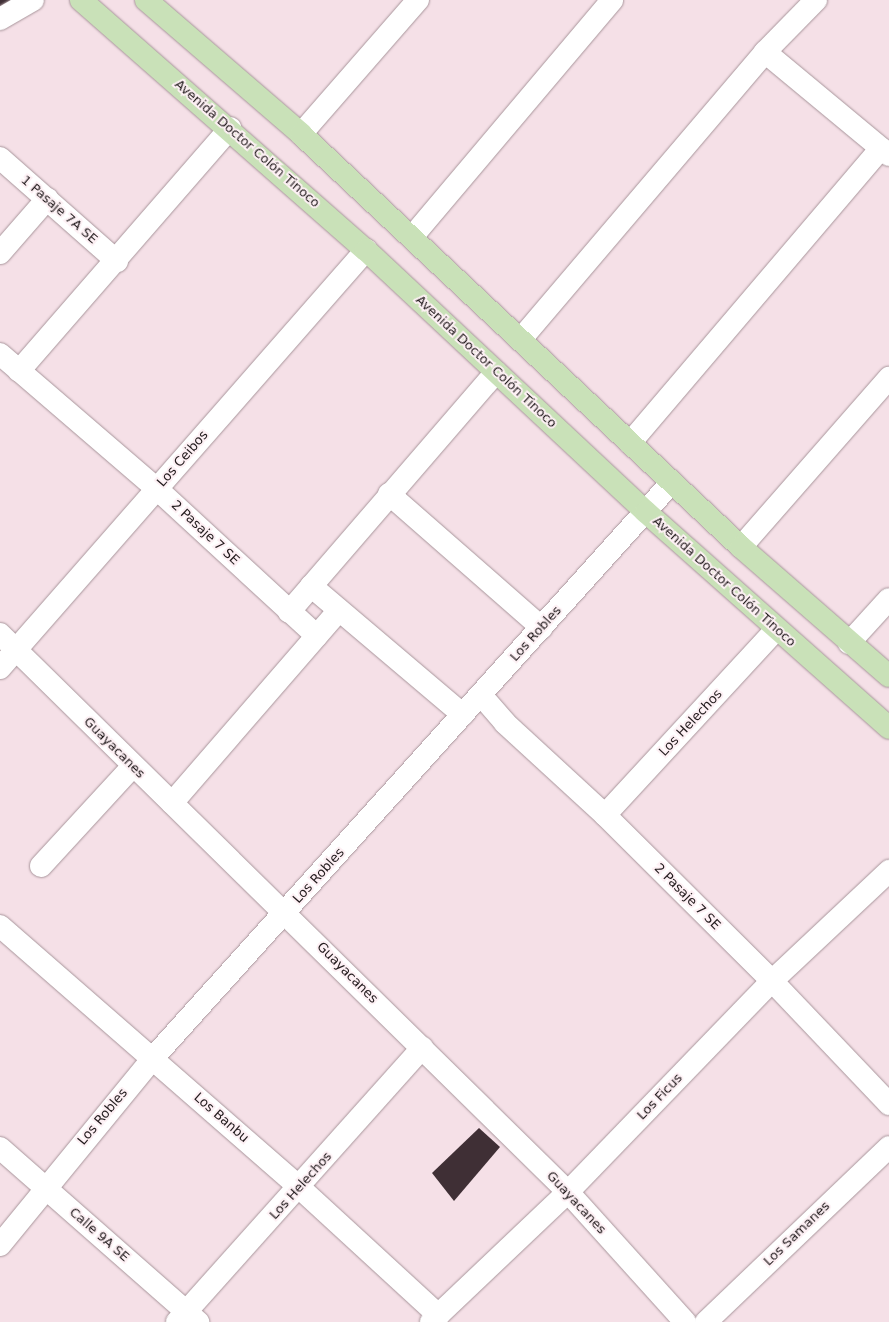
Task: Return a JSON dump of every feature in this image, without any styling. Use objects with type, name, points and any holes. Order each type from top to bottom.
[{"type":"main road","name":"Avenida Doctor Colón Tinoco","points":[[81,0],[230,128],[366,250],[646,512],[776,630],[889,728]]},
{"type":"main road","points":[[146,0],[301,134],[522,339],[741,547],[849,643],[889,676]]},
{"type":"street","points":[[0,19],[33,0]]},
{"type":"street","points":[[301,134],[418,0]]},
{"type":"street","points":[[412,237],[612,0]]},
{"type":"street","points":[[522,339],[765,52],[816,0]]},
{"type":"street","points":[[630,443],[885,152],[765,52]]},
{"type":"street","points":[[19,371],[118,261],[230,128]]},
{"type":"street","name":"1 Pasaje 7A SE","points":[[0,158],[118,261]]},
{"type":"street","points":[[0,253],[47,199]]},
{"type":"street","name":"Los Ceibos","points":[[0,668],[366,250]]},
{"type":"street","name":"2 Pasaje 7 SE","points":[[0,354],[157,489],[289,612],[317,636]]},
{"type":"street","points":[[289,612],[388,494],[496,372]]},
{"type":"street","points":[[741,547],[889,378]]},
{"type":"street","name":"Los Robles","points":[[0,1245],[45,1187],[153,1058],[672,482]]},
{"type":"street","points":[[388,494],[542,628]]},
{"type":"street","points":[[311,586],[463,715]]},
{"type":"street","points":[[849,643],[889,599]]},
{"type":"street","points":[[172,803],[339,610]]},
{"type":"street","name":"Los Helechos","points":[[605,816],[776,630]]},
{"type":"street","name":"Guayacanes","points":[[0,634],[132,768],[172,803],[286,912],[568,1192],[685,1322]]},
{"type":"street","name":"2 Pasaje 7 SE","points":[[481,695],[505,723],[605,816],[772,981],[889,1104]]},
{"type":"street","points":[[41,866],[132,768]]},
{"type":"street","name":"Los Ficus","points":[[434,1319],[568,1192],[772,981],[889,870]]},
{"type":"street","name":"Los Banbu","points":[[0,926],[153,1058],[300,1188],[434,1319]]},
{"type":"street","name":"Los Helechos","points":[[187,1318],[422,1048]]},
{"type":"street","name":"Los Samanes","points":[[706,1322],[889,1147]]},
{"type":"street","name":"Calle 9A SE","points":[[0,1148],[45,1187],[187,1318]]},
{"type":"building","points":[[0,0],[21,0],[0,11]]},
{"type":"building","points":[[479,1128],[500,1147],[454,1201],[432,1173]]}]
